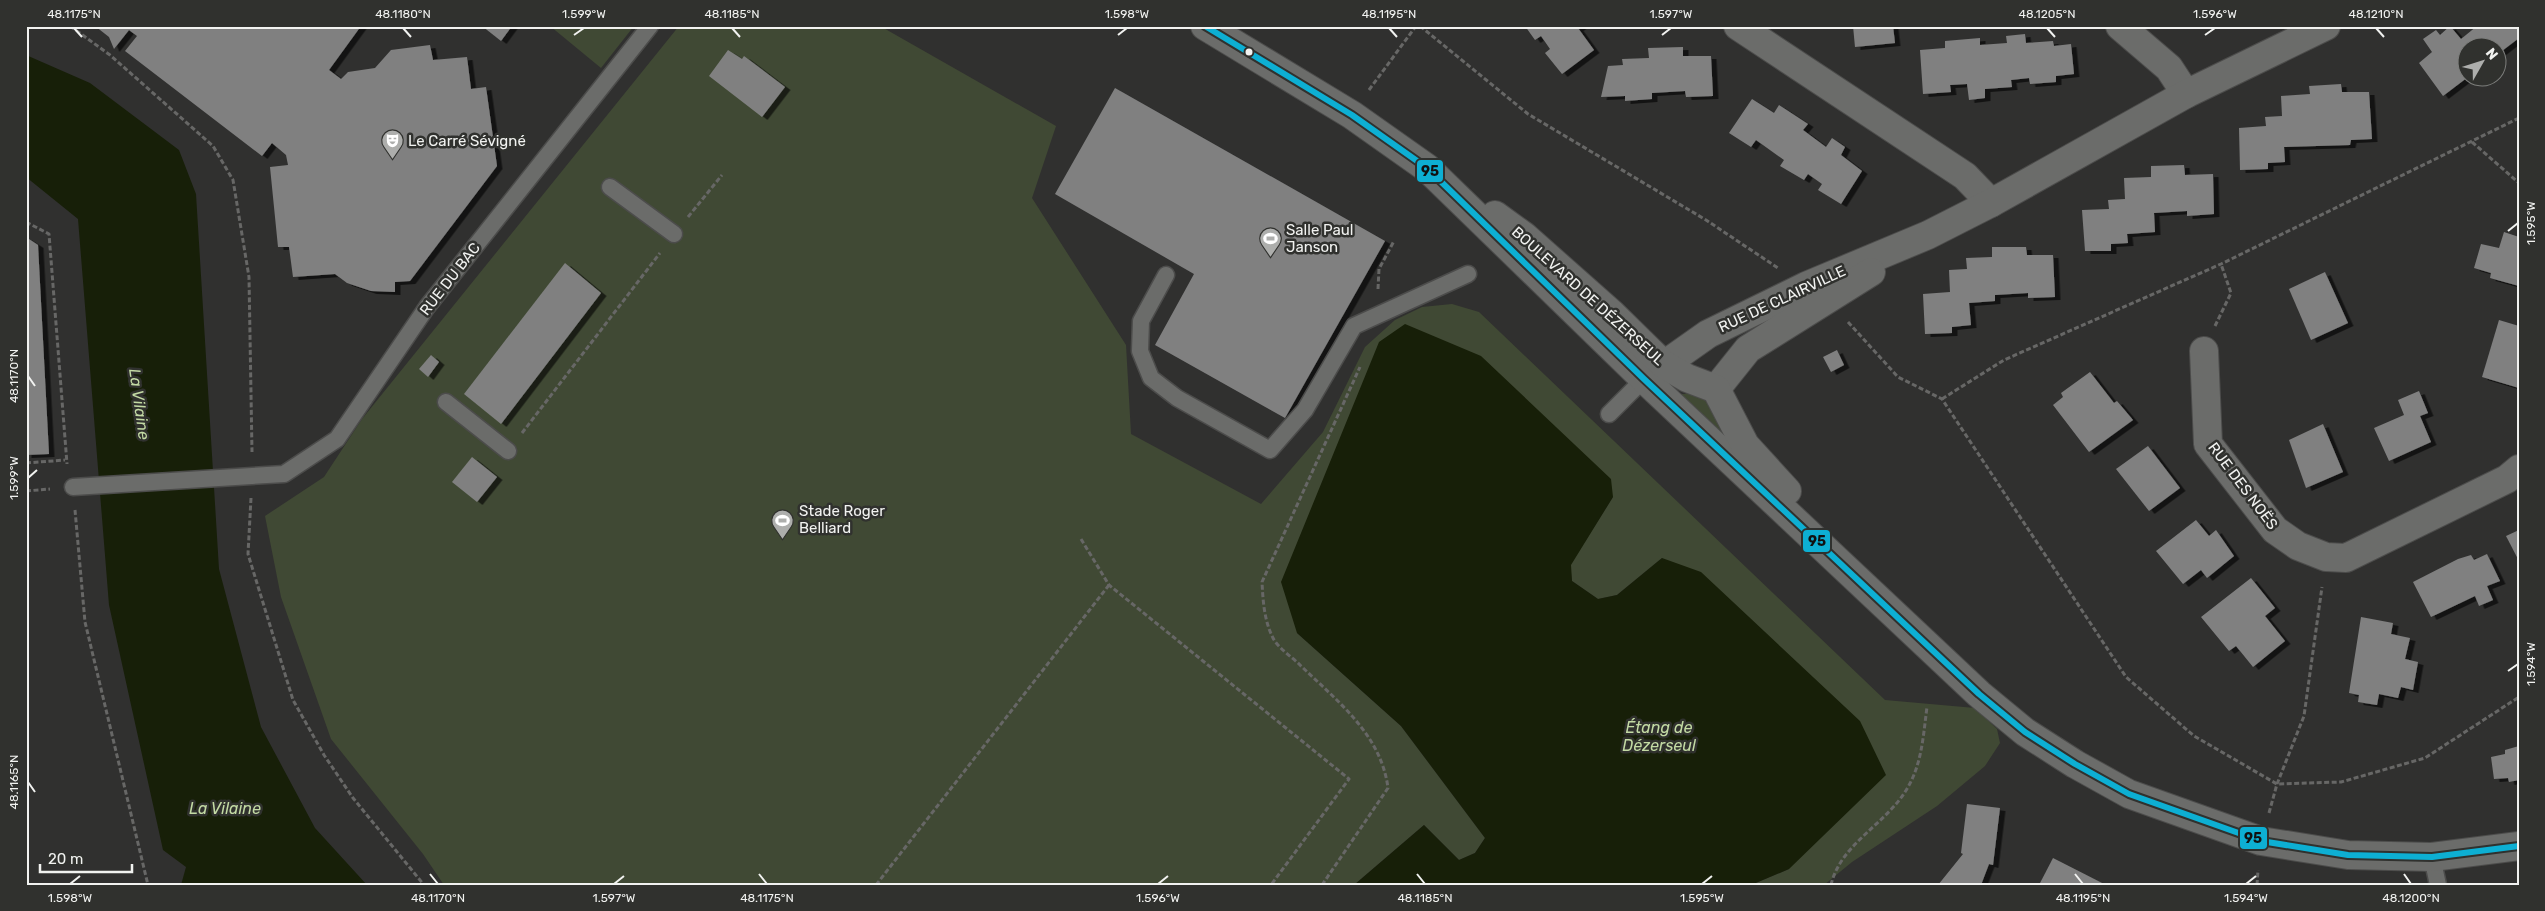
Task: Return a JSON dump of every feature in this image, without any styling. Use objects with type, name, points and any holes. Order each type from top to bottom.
[{"type":"street","name":"BOULEVARD DE DÉZERSEUL","points":[[1205,26],[1352,115],[1427,168],[1654,372],[1979,694],[2026,732],[2075,764],[2129,794],[2261,841],[2348,855],[2432,857],[2519,846]]},
{"type":"street","points":[[1738,26],[1965,176],[1991,203]]},
{"type":"street","points":[[2120,26],[2169,68],[2186,94]]},
{"type":"street","name":"RUE DE CLAIRVILLE","points":[[1654,372],[1708,334],[1818,293],[1991,203],[2186,94],[2326,26]]},
{"type":"street","name":"RUE DE CLAIRVILLE","points":[[1716,389],[1748,349],[1818,293]]},
{"type":"street","name":"RUE DES NOËS","points":[[2204,350],[2208,444],[2275,530],[2298,546],[2326,557],[2346,558],[2506,479],[2519,469]]},
{"type":"street","name":"BOULEVARD DE DÉZERSEUL","points":[[1654,372],[1686,378],[1716,389],[1745,445],[1979,694]]},
{"type":"lane","name":"RUE DU BAC","points":[[73,487],[223,480],[284,474],[337,439],[427,307],[650,26]]},
{"type":"lane","points":[[610,187],[674,234]]},
{"type":"lane","points":[[1166,275],[1141,322],[1140,351],[1151,378],[1177,398],[1270,450],[1305,410],[1354,326],[1468,274]]},
{"type":"lane","points":[[1609,414],[1654,372]]},
{"type":"lane","points":[[446,402],[508,451]]},
{"type":"lane","points":[[2432,857],[2438,885]]},
{"type":"path","points":[[70,26],[110,55],[213,146],[233,180],[249,278],[253,477],[248,554],[293,700],[324,755],[353,798],[424,885]]},
{"type":"path","points":[[1352,115],[1416,26]]},
{"type":"path","points":[[1420,26],[1528,114],[1706,220],[1818,293],[1898,377],[1942,399],[2126,677],[2194,736],[2277,784],[2341,782],[2425,758],[2519,697]]},
{"type":"path","points":[[1942,399],[2004,360],[2221,264],[2519,118]]},
{"type":"path","points":[[2472,142],[2519,183]]},
{"type":"path","points":[[508,451],[674,234],[722,175]]},
{"type":"path","points":[[26,222],[49,234],[65,460],[26,463]]},
{"type":"path","points":[[1377,317],[1379,269],[1394,240]]},
{"type":"path","points":[[2204,350],[2231,293],[2221,264]]},
{"type":"path","points":[[1322,885],[1388,788],[1386,775],[1375,747],[1363,728],[1273,640],[1263,610],[1262,582],[1364,360]]},
{"type":"path","points":[[73,487],[85,622],[148,885]]},
{"type":"path","points":[[1081,539],[1109,585],[1349,779],[1271,885]]},
{"type":"path","points":[[2261,841],[2277,784],[2304,716],[2326,557]]},
{"type":"path","points":[[876,885],[1109,585]]},
{"type":"path","points":[[1832,885],[1838,864],[1905,793],[1920,761],[1926,707]]},
{"type":"shaded area","points":[[550,26],[634,26],[601,68]]},
{"type":"shaded area","points":[[679,26],[880,26],[1056,126],[1032,198],[1126,345],[1131,434],[1261,504],[1323,432],[1365,347],[1395,320],[1422,307],[1452,304],[1479,312],[1885,700],[1975,708],[1997,729],[2000,743],[1985,766],[1937,806],[1852,862],[1824,885],[1751,885],[1789,869],[1662,558],[1617,595],[1598,599],[1572,581],[1570,565],[1613,497],[1297,633],[1401,726],[1485,838],[1475,853],[1459,860],[1424,825],[1354,885],[444,885],[423,854],[331,739],[281,597],[265,516],[324,477],[362,419]]},
{"type":"shaded area","points":[[1701,393],[1732,443],[1680,397],[1682,394]]},
{"type":"water","name":"La Vilaine","points":[[26,55],[90,83],[179,150],[196,194],[219,569],[261,727],[315,828],[367,885],[181,885],[186,867],[163,850],[109,605],[78,219],[26,177]]},
{"type":"water","name":"Étang de Dézerseul","points":[[1405,324],[1481,356],[1611,479],[1613,497],[1571,565],[1572,581],[1598,599],[1617,595],[1662,558],[1701,572],[1860,721],[1886,775],[1789,869],[1751,885],[1354,885],[1424,825],[1459,860],[1475,853],[1485,838],[1401,726],[1297,633],[1281,582],[1379,342]]},
{"type":"building","name":"Le Carré Sévigné","points":[[95,26],[361,26],[329,70],[341,79],[348,72],[375,68],[391,50],[430,45],[433,60],[467,57],[471,89],[486,87],[497,166],[410,281],[395,282],[395,292],[371,291],[347,283],[335,274],[293,277],[289,247],[278,247],[270,167],[288,165],[286,155],[272,143],[262,156],[125,51],[137,36],[129,30],[114,49],[109,37]]},
{"type":"building","points":[[482,26],[512,26],[501,41]]},
{"type":"building","points":[[1525,26],[1581,26],[1578,28],[1594,50],[1562,74],[1545,53],[1550,49],[1541,36],[1535,40]]},
{"type":"building","points":[[1853,26],[1893,26],[1895,43],[1855,47]]},
{"type":"building","points":[[2450,26],[2460,38],[2458,38],[2458,85],[2443,96],[2419,63],[2432,52],[2423,39],[2436,30],[2440,35]]},
{"type":"building","points":[[2477,26],[2519,26],[2519,38],[2508,46],[2508,38],[2462,38]]},
{"type":"building","points":[[2025,34],[2026,43],[2053,41],[2054,46],[2071,44],[2074,74],[2056,76],[2056,82],[2030,84],[2029,78],[2011,80],[2012,87],[1985,89],[1985,98],[1969,100],[1967,84],[1950,85],[1951,92],[1923,94],[1920,50],[1945,48],[1945,41],[1980,38],[1980,45],[2007,43],[2006,36]]},
{"type":"building","points":[[1683,47],[1683,56],[1711,56],[1713,96],[1686,97],[1685,91],[1652,93],[1652,99],[1625,101],[1625,96],[1601,97],[1608,66],[1623,65],[1622,59],[1649,58],[1648,48]]},
{"type":"building","points":[[728,50],[742,59],[744,56],[785,87],[762,117],[709,76]]},
{"type":"building","points":[[2341,84],[2342,92],[2369,92],[2372,139],[2351,140],[2350,145],[2284,147],[2285,162],[2268,163],[2268,169],[2240,170],[2239,128],[2266,126],[2265,117],[2282,116],[2281,96],[2310,94],[2309,86]]},
{"type":"building","name":"Salle Paul Janson","points":[[1115,88],[1385,241],[1285,418],[1155,345],[1194,274],[1055,194]]},
{"type":"building","points":[[1752,99],[1774,113],[1779,105],[1808,124],[1803,130],[1826,147],[1832,138],[1845,147],[1841,155],[1862,171],[1841,204],[1818,190],[1822,184],[1808,174],[1804,180],[1780,166],[1784,160],[1756,140],[1751,147],[1729,133]]},
{"type":"building","points":[[2184,165],[2185,175],[2213,174],[2214,214],[2187,216],[2187,211],[2154,213],[2155,232],[2127,234],[2128,243],[2111,244],[2111,251],[2085,251],[2082,210],[2109,209],[2108,200],[2125,199],[2124,178],[2151,177],[2151,166]]},
{"type":"building","points":[[2504,232],[2519,237],[2519,286],[2490,278],[2491,273],[2474,268],[2481,244],[2499,248]]},
{"type":"building","points":[[26,237],[38,245],[49,454],[26,455]]},
{"type":"building","points":[[1992,247],[2026,247],[2027,255],[2053,255],[2055,297],[2028,298],[2028,293],[1995,295],[1995,301],[1969,303],[1971,325],[1952,327],[1952,333],[1925,334],[1923,294],[1950,292],[1949,270],[1967,269],[1966,258],[1992,257]]},
{"type":"building","points":[[565,263],[601,293],[501,424],[464,394]]},
{"type":"building","points":[[2325,272],[2348,323],[2311,340],[2289,289]]},
{"type":"building","points":[[2499,320],[2519,326],[2519,388],[2482,377]]},
{"type":"building","points":[[1837,350],[1844,365],[1831,372],[1823,357]]},
{"type":"building","points":[[431,355],[439,362],[428,377],[419,369]]},
{"type":"building","points":[[2090,372],[2114,403],[2117,401],[2133,420],[2089,452],[2053,405],[2063,397],[2061,393]]},
{"type":"building","points":[[2419,391],[2428,413],[2420,416],[2431,442],[2389,461],[2374,428],[2404,415],[2398,400]]},
{"type":"building","points":[[2323,424],[2343,472],[2306,488],[2289,440]]},
{"type":"building","points":[[2148,446],[2180,488],[2149,511],[2116,469]]},
{"type":"building","points":[[472,457],[497,477],[477,502],[452,482]]},
{"type":"building","points":[[2196,520],[2209,536],[2216,530],[2234,556],[2207,578],[2201,570],[2183,584],[2156,551]]},
{"type":"building","points":[[2519,530],[2519,561],[2506,536]]},
{"type":"building","points":[[2487,554],[2500,581],[2487,586],[2493,600],[2479,606],[2475,596],[2431,617],[2413,582],[2458,559],[2471,555],[2474,560]]},
{"type":"building","points":[[2251,578],[2275,608],[2265,616],[2285,641],[2253,667],[2236,646],[2229,651],[2201,617]]},
{"type":"building","points":[[2361,617],[2393,623],[2391,634],[2410,638],[2405,659],[2418,662],[2413,690],[2401,687],[2398,698],[2379,694],[2377,705],[2358,702],[2359,695],[2349,693]]},
{"type":"building","points":[[2519,746],[2519,780],[2509,782],[2508,778],[2494,779],[2491,757],[2505,754],[2505,750]]},
{"type":"building","points":[[1967,804],[2000,808],[1993,865],[1989,864],[1981,885],[1938,885],[1963,854],[1961,853]]},
{"type":"building","points":[[2053,858],[2106,885],[2039,885]]},
{"type":"transit line","name":"95","points":[[1205,26],[1352,115],[1427,168],[1644,379],[1979,694],[2025,732],[2075,764],[2129,794],[2261,841],[2348,855],[2432,857],[2519,846]]},
{"type":"place","name":"Le Carré Sévigné","points":[[392,160]]},
{"type":"place","name":"Salle Paul Janson","points":[[1270,258]]},
{"type":"place","name":"Stade Roger Belliard","points":[[783,539]]}]
